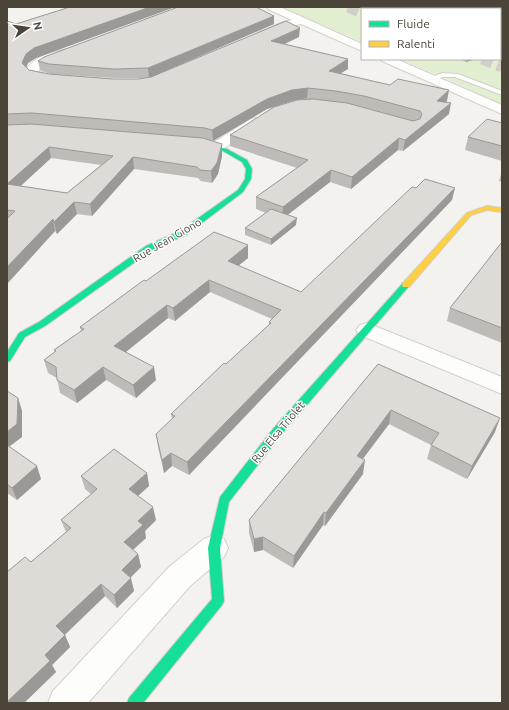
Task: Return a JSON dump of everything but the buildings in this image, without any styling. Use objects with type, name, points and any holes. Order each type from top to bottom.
[{"type":"street","points":[[272,7],[361,48]]},
{"type":"street","points":[[250,40],[285,25],[302,21]]},
{"type":"street","points":[[73,80],[36,76],[31,72],[33,67],[41,62],[78,48]]},
{"type":"street","points":[[388,60],[502,110]]},
{"type":"street","points":[[216,147],[270,114]]},
{"type":"street","name":"Rue Jean Giono","points":[[7,359],[22,335],[42,324],[149,248],[183,233],[241,191],[248,183],[250,170],[247,164],[236,155],[216,147],[182,142]]},
{"type":"street","name":"Rue Elsa Triolet","points":[[134,703],[218,601],[214,548],[224,500],[277,432],[469,214],[487,208],[502,210]]},
{"type":"street","points":[[367,330],[502,386]]},
{"type":"street","points":[[65,703],[180,576],[214,548]]},
{"type":"lane","points":[[431,79],[442,75],[456,75],[502,93]]},
{"type":"green space","points":[[282,7],[441,8],[361,8],[361,42]]},
{"type":"green space","points":[[502,21],[502,106],[465,87],[402,60],[501,60]]},
{"type":"tunnel","points":[[348,7],[361,13]]},
{"type":"tunnel","points":[[484,60],[502,67]]},
{"type":"traffic: fast","points":[[465,7],[470,8]]},
{"type":"traffic: fast","points":[[7,359],[22,335],[42,324],[149,248],[183,233],[241,191],[248,179],[249,169],[245,161],[225,150],[191,143]]},
{"type":"traffic: fast","points":[[134,703],[218,601],[214,548],[224,500],[277,432],[406,285]]},
{"type":"traffic: slow","points":[[406,285],[469,214],[487,208],[502,210]]}]
